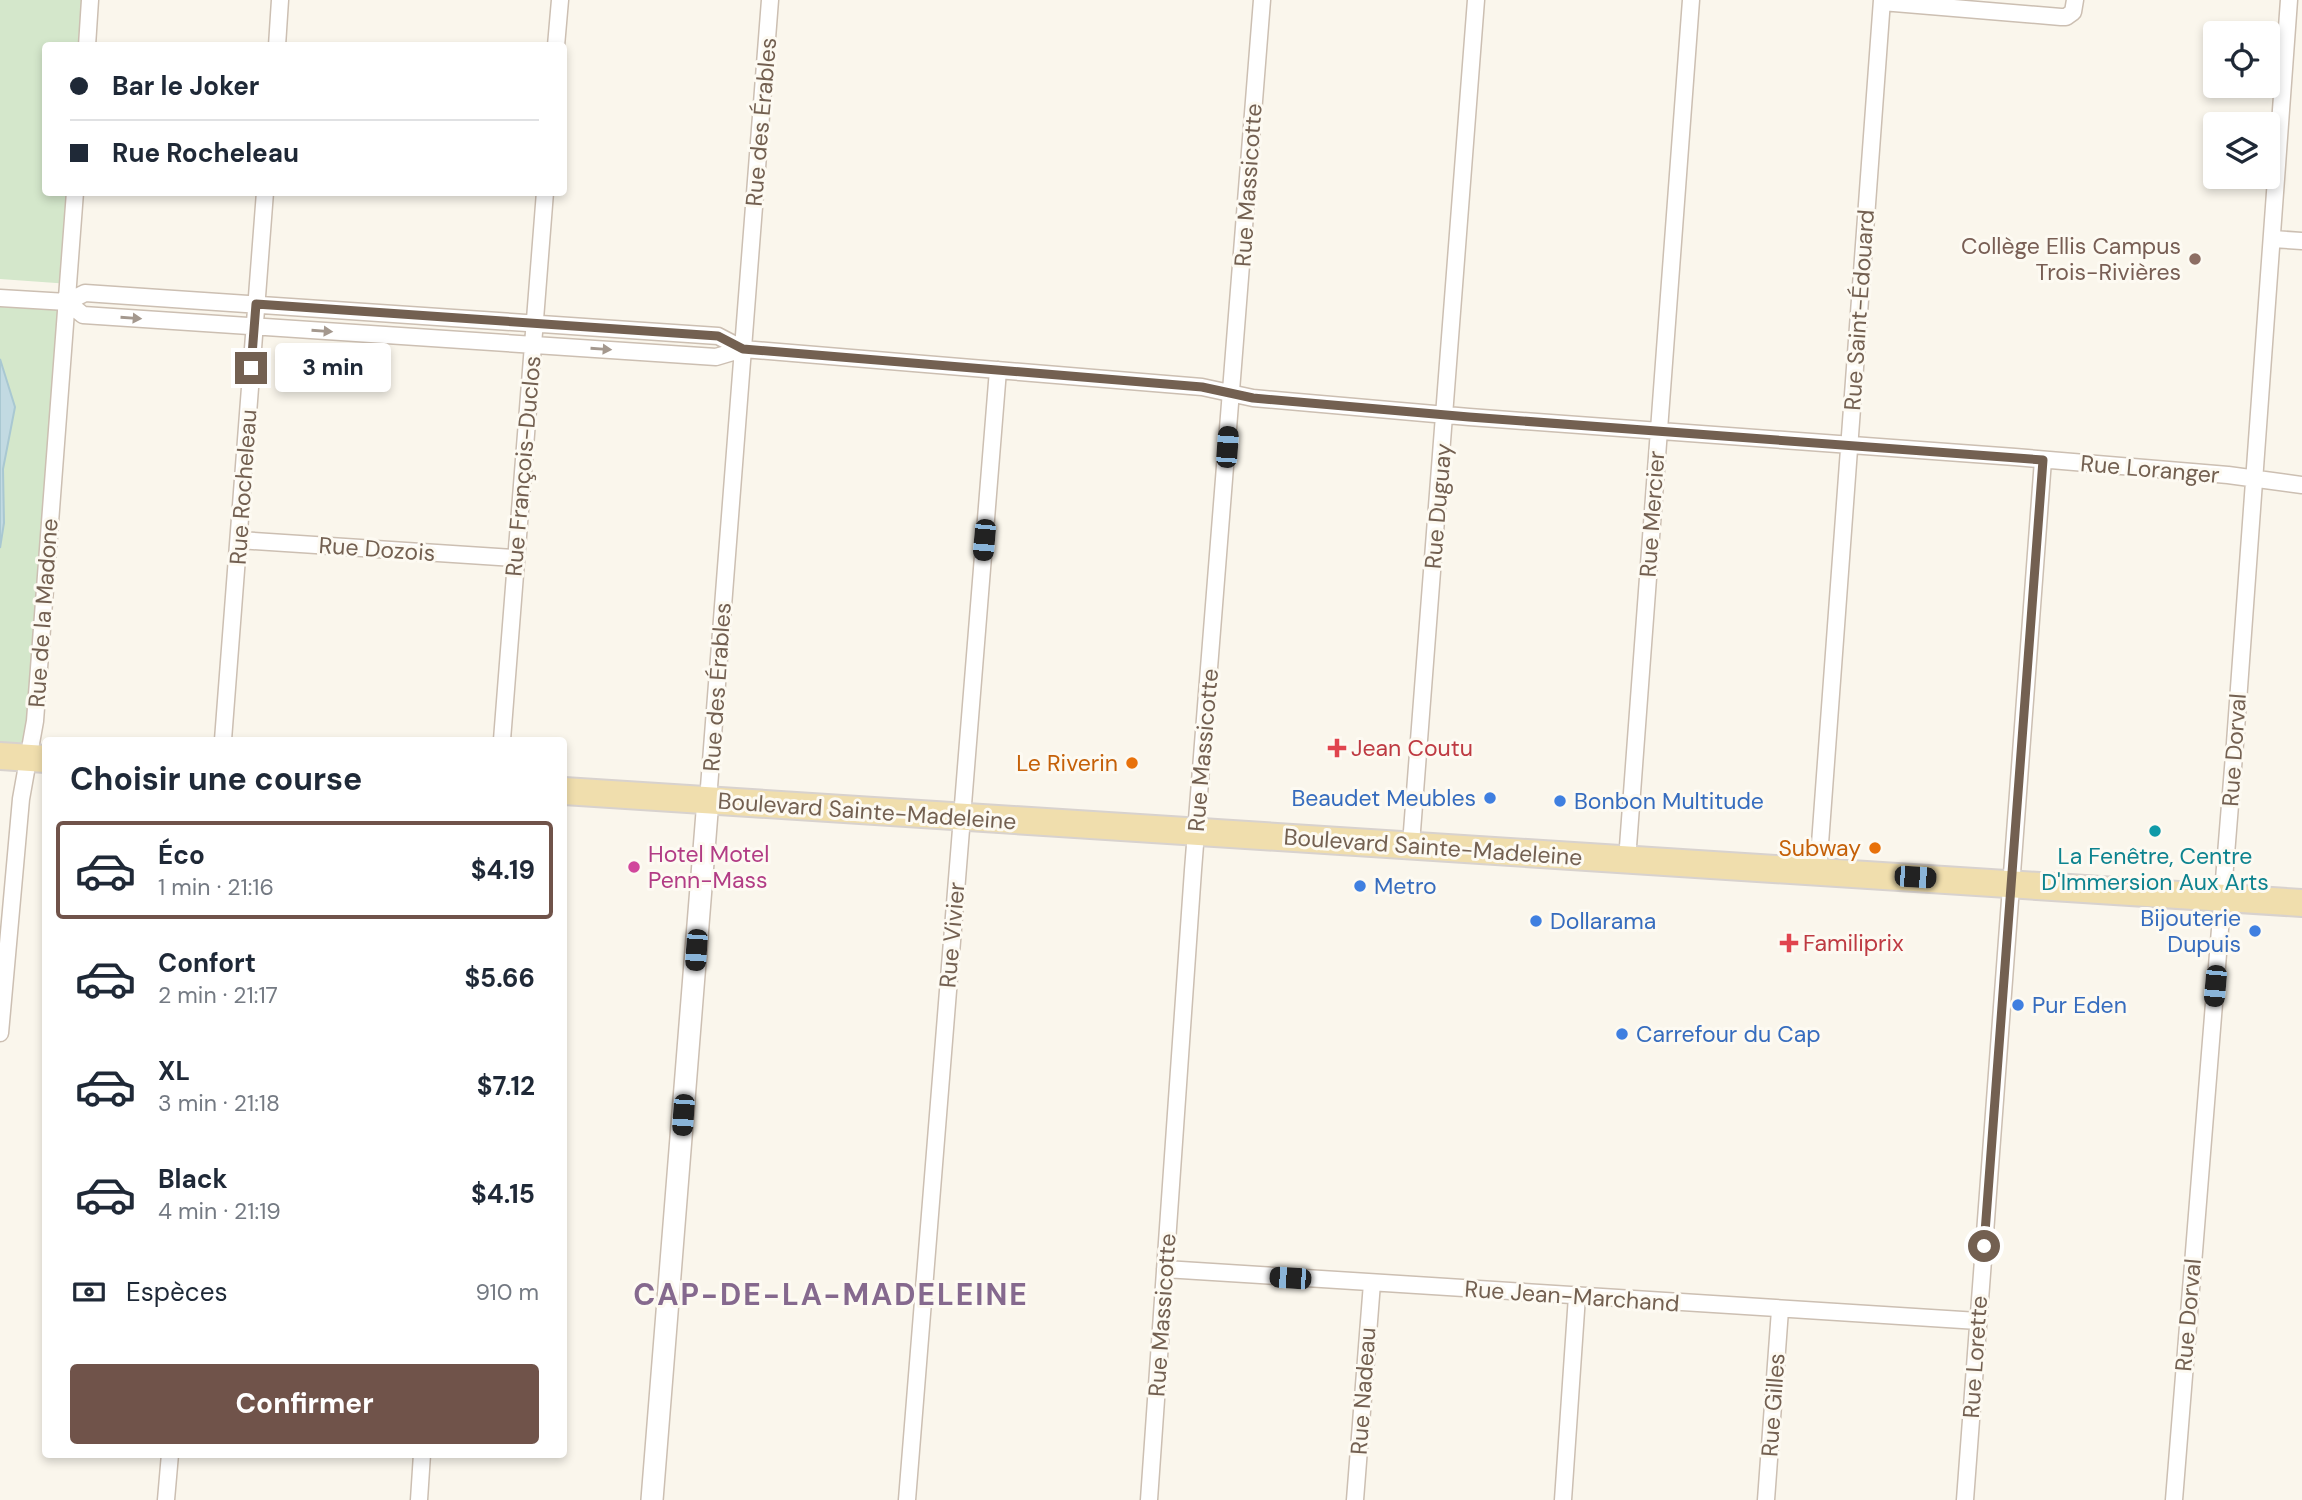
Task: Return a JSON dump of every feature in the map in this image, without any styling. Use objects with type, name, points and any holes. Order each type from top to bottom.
[{"type":"main road","points":[[0,756],[36,758]]},
{"type":"main road","name":"Boulevard Sainte-Madeleine","points":[[567,791],[2302,903]]},
{"type":"street","points":[[86,42],[90,0]]},
{"type":"street","points":[[277,42],[280,0]]},
{"type":"street","points":[[556,42],[560,0]]},
{"type":"street","name":"Rue des Érables","points":[[652,1500],[770,0]]},
{"type":"street","name":"Rue Massicotte","points":[[1149,1500],[1197,831],[1262,0]]},
{"type":"street","name":"Rue Duguay","points":[[1411,844],[1476,0]]},
{"type":"street","name":"Rue Mercier","points":[[1627,860],[1691,0]]},
{"type":"street","points":[[1882,1],[2066,17],[2073,12],[2075,0]]},
{"type":"street","name":"Rue Dorval","points":[[2174,1500],[2273,239],[2288,0]]},
{"type":"street","name":"Rue Saint-Édouard","points":[[1818,871],[1882,1]]},
{"type":"street","name":"Rue de la Madone","points":[[0,1033],[21,799],[36,758],[35,721],[75,196]]},
{"type":"street","name":"Rue Rocheleau","points":[[223,737],[265,196]]},
{"type":"street","name":"Rue François-Duclos","points":[[502,737],[545,196]]},
{"type":"street","points":[[2273,239],[2302,241]]},
{"type":"street","name":"Rue Loranger","points":[[0,298],[67,302],[85,293],[256,304],[718,336],[743,349]]},
{"type":"street","name":"Rue Loranger","points":[[67,302],[83,315],[716,357],[743,349],[1202,387],[1253,398],[1446,415],[2043,460],[2302,485]]},
{"type":"street","name":"Rue Vivier","points":[[906,1500],[998,370]]},
{"type":"street","name":"Rue Lorette","points":[[1965,1500],[2043,460]]},
{"type":"street","name":"Rue Dozois","points":[[239,540],[515,558]]},
{"type":"street","name":"Rue Jean-Marchand","points":[[1166,1269],[1978,1321]]},
{"type":"street","name":"Rue Nadeau","points":[[1355,1500],[1371,1283]]},
{"type":"street","points":[[1563,1500],[1577,1296]]},
{"type":"street","name":"Rue Gilles","points":[[1766,1500],[1780,1310]]},
{"type":"street","points":[[166,1500],[170,1458]]},
{"type":"street","points":[[419,1500],[422,1458]]},
{"type":"green space","points":[[0,0],[85,0],[81,42],[42,42],[42,196],[74,196],[70,284],[0,279]]},
{"type":"green space","points":[[0,297],[69,301],[27,750],[0,749]]},
{"type":"water","points":[[0,359],[15,407],[3,469],[4,523],[0,548]]},
{"type":"place","name":"Collège Ellis Campus Trois-Rivières","points":[[2195,259]]},
{"type":"place","name":"Jean Coutu","points":[[1337,748]]},
{"type":"place","name":"Le Riverin","points":[[1132,763]]},
{"type":"place","name":"Beaudet Meubles","points":[[1490,798]]},
{"type":"place","name":"Bonbon Multitude","points":[[1560,801]]},
{"type":"place","name":"La Fenêtre, Centre D'Immersion Aux Arts","points":[[2155,831]]},
{"type":"place","name":"Subway","points":[[1875,848]]},
{"type":"place","name":"Hotel Motel Penn-Mass","points":[[634,867]]},
{"type":"place","name":"Metro","points":[[1360,886]]},
{"type":"place","name":"Dollarama","points":[[1536,921]]},
{"type":"place","name":"Bijouterie Dupuis","points":[[2255,931]]},
{"type":"place","name":"Familiprix","points":[[1789,943]]},
{"type":"place","name":"Pur Eden","points":[[2018,1005]]},
{"type":"place","name":"Carrefour du Cap","points":[[1622,1034]]},
{"type":"district","name":"CAP-DE-LA-MADELEINE","points":[[831,1294]]},
{"type":"route","points":[[251,368],[256,304],[718,336],[743,349],[1202,387],[1253,398],[2043,460],[1984,1246]]}]
